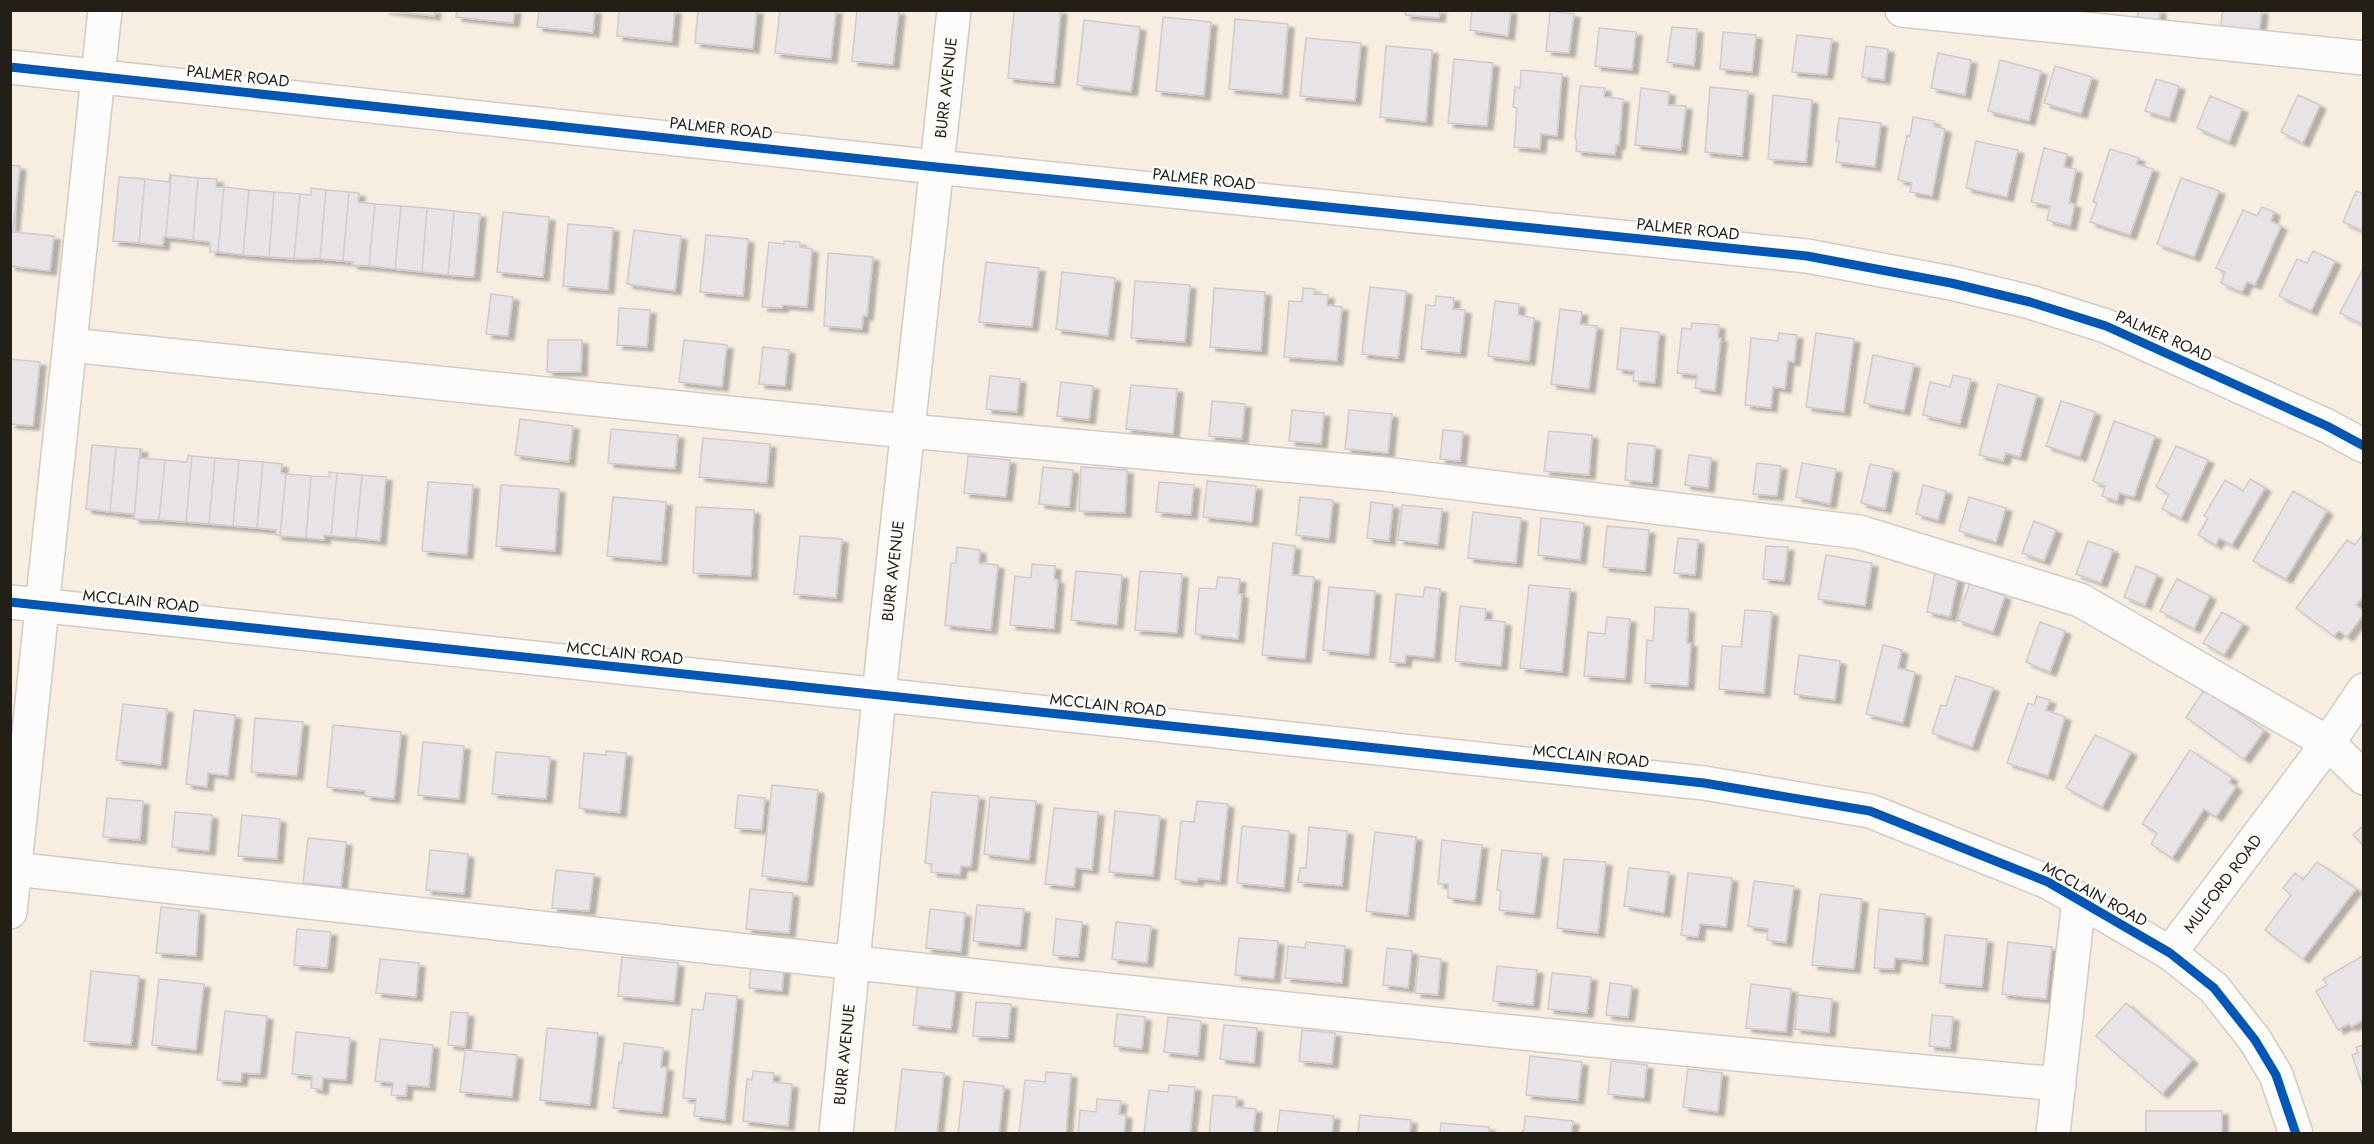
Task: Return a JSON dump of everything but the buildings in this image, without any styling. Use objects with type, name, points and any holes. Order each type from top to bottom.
[{"type":"street","points":[[10,912],[105,10]]},
{"type":"street","name":"BURR AVENUE","points":[[836,1134],[879,696],[954,10]]},
{"type":"street","points":[[1902,10],[2364,58]]},
{"type":"street","name":"PALMER ROAD","points":[[10,67],[1807,256],[1951,283],[2030,302],[2106,326],[2327,426],[2364,446]]},
{"type":"street","points":[[70,345],[907,432],[1384,474],[1859,532],[2080,600],[2328,743],[2364,778]]},
{"type":"street","name":"MCCLAIN ROAD","points":[[10,602],[1704,783],[1870,811],[2048,882],[2169,953]]},
{"type":"street","name":"MULFORD ROAD","points":[[2169,953],[2328,743],[2364,690]]},
{"type":"street","points":[[15,869],[852,964],[1768,1058],[2059,1083]]},
{"type":"street","points":[[2053,1134],[2079,900]]},
{"type":"street","points":[[2169,953],[2214,988],[2255,1040],[2276,1076],[2296,1134]]},
{"type":"cycle path","points":[[10,67],[936,167],[1807,256],[1951,283],[2030,302],[2106,326],[2327,426],[2364,446]]},
{"type":"cycle path","points":[[10,602],[1704,783],[1870,811],[2048,882],[2170,953],[2214,988],[2255,1040],[2276,1075],[2296,1134]]}]
